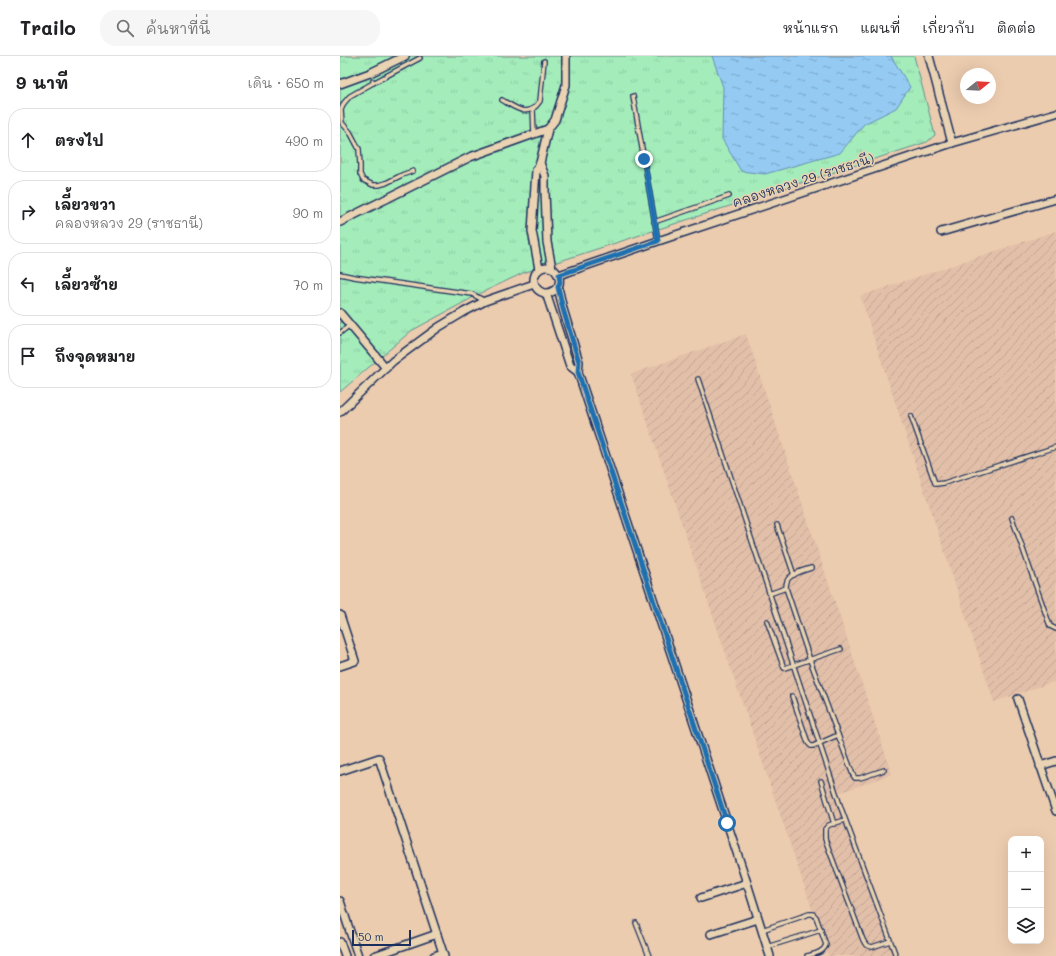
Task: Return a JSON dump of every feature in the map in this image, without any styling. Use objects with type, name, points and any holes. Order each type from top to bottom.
[{"type":"street","points":[[340,84],[370,75],[405,56]]},
{"type":"street","points":[[539,269],[532,231],[536,170],[540,163],[548,130],[555,120],[566,85],[566,56]]},
{"type":"street","points":[[929,56],[952,143]]},
{"type":"street","name":"คลองหลวง 29 (ราชธานี)","points":[[559,275],[952,143],[1056,113]]},
{"type":"street","points":[[340,222],[470,157],[548,130]]},
{"type":"street","points":[[540,163],[545,176],[547,242],[552,268]]},
{"type":"street","points":[[941,232],[1056,199]]},
{"type":"street","points":[[548,267],[557,272],[560,282],[555,290],[546,293],[537,289],[534,284],[534,278],[539,269],[548,267]]},
{"type":"street","points":[[340,412],[393,361],[439,327],[485,301],[534,284]]},
{"type":"street","points":[[558,287],[579,362],[578,372],[770,956]]},
{"type":"street","points":[[546,293],[570,366],[578,372]]},
{"type":"street","points":[[340,313],[386,368]]},
{"type":"street","points":[[340,615],[355,661],[340,666]]},
{"type":"street","points":[[1018,699],[1040,766],[1054,800],[1056,811]]},
{"type":"street","points":[[340,771],[379,758],[444,954],[434,956]]},
{"type":"street","points":[[1040,766],[1056,761]]},
{"type":"street","points":[[701,898],[747,883]]},
{"type":"street","points":[[340,900],[358,956]]},
{"type":"street","points":[[712,934],[758,919]]},
{"type":"street","points":[[374,956],[437,934]]},
{"type":"street","points":[[340,942],[345,956]]},
{"type":"lane","points":[[413,171],[379,185],[372,185],[363,180],[360,174],[359,149],[350,132],[342,123],[342,110],[344,103],[350,96],[373,82],[420,58]]},
{"type":"lane","points":[[502,100],[516,108],[528,111],[533,109],[540,101],[544,61]]},
{"type":"lane","points":[[633,96],[658,241]]},
{"type":"lane","points":[[533,109],[534,134]]},
{"type":"lane","points":[[654,222],[729,196]]},
{"type":"lane","points":[[340,274],[472,294],[485,301]]},
{"type":"lane","points":[[340,333],[350,325]]},
{"type":"lane","points":[[698,379],[845,820],[896,956]]},
{"type":"lane","points":[[911,416],[936,484],[944,483],[1056,447]]},
{"type":"lane","points":[[1012,518],[1050,626],[1056,628]]},
{"type":"lane","points":[[777,525],[794,575]]},
{"type":"lane","points":[[811,568],[788,578],[786,582],[786,588],[810,660],[851,772],[855,778],[860,778],[884,770]]},
{"type":"lane","points":[[769,594],[786,588]]},
{"type":"lane","points":[[767,621],[784,668],[794,666],[841,649]]},
{"type":"lane","points":[[792,696],[808,743],[811,746],[838,735]]},
{"type":"lane","points":[[820,782],[834,824]]},
{"type":"lane","points":[[845,820],[829,825],[825,829],[825,839],[866,945],[872,947],[890,941]]},
{"type":"lane","points":[[762,930],[813,914],[816,917],[826,945],[822,951],[807,956]]},
{"type":"lane","points":[[636,923],[649,956]]},
{"type":"lane","points":[[767,947],[821,930]]},
{"type":"shaded area","points":[[1056,231],[1056,681],[994,702],[860,296]]},
{"type":"shaded area","points":[[746,334],[892,774],[839,793],[894,956],[828,956],[631,374]]},
{"type":"green space","points":[[340,56],[914,56],[935,135],[927,142],[523,273],[483,292],[411,331],[340,392]]},
{"type":"water","points":[[712,56],[891,56],[910,87],[896,108],[864,124],[840,153],[765,174],[741,171],[722,139],[723,87]]},
{"type":"route","points":[[644,159],[658,241],[559,275],[560,282],[558,287],[579,362],[578,372],[727,823]]}]
